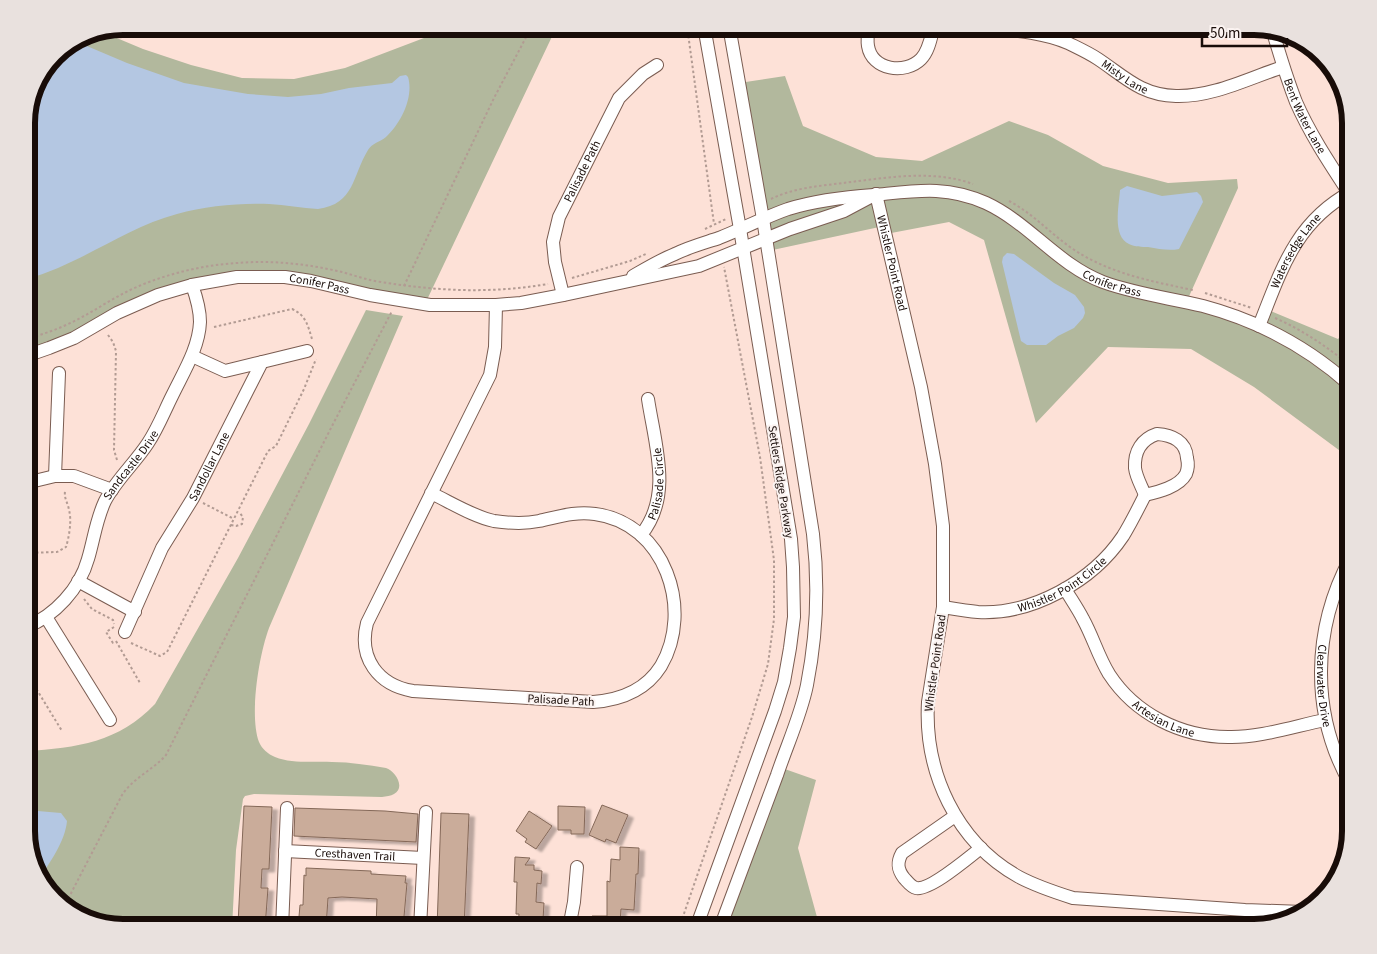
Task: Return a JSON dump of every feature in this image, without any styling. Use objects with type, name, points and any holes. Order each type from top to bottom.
[{"type":"street","name":"Settlers Ridge Parkway","points":[[699,919],[775,711],[789,657],[794,617],[794,566],[791,539],[740,229],[706,35]]},
{"type":"street","name":"Settlers Ridge Parkway","points":[[723,919],[798,713],[806,687],[817,615],[814,543],[763,219],[731,35]]},
{"type":"street","points":[[869,35],[868,46],[872,55],[879,63],[898,69],[907,68],[922,58],[931,35]]},
{"type":"street","name":"Misty Lane","points":[[1036,35],[1065,42],[1098,59],[1138,87],[1155,93],[1175,96],[1208,92],[1283,67]]},
{"type":"street","name":"Bent Water Lane","points":[[1274,38],[1297,104],[1330,163],[1342,180]]},
{"type":"street","name":"Palisade Path","points":[[563,295],[553,242],[559,217],[619,98],[643,74],[657,65]]},
{"type":"street","name":"Conifer Pass","points":[[624,281],[676,253],[787,210],[816,201],[914,190],[941,191],[966,196],[1000,211],[1061,258],[1102,281],[1143,294],[1202,306],[1259,326],[1312,354],[1342,379]]},
{"type":"street","name":"Conifer Pass","points":[[35,353],[74,338],[139,302],[192,285],[237,276],[285,277],[402,301],[446,305],[521,303],[699,266],[844,211],[876,194]]},
{"type":"street","name":"Whistler Point Road","points":[[876,194],[921,387],[935,464],[943,526],[945,558],[943,607],[928,702],[928,738],[937,775],[955,816],[981,848],[1017,876],[1052,892],[1073,898],[1289,912]]},
{"type":"street","name":"Watersedge Lane","points":[[1259,326],[1289,254],[1301,234],[1316,217],[1342,197]]},
{"type":"street","name":"Sandcastle Drive","points":[[35,622],[46,617],[68,597],[78,582],[88,559],[100,513],[112,490],[148,443],[192,356],[200,322],[192,285]]},
{"type":"street","name":"Palisade Path","points":[[431,493],[492,520],[524,523],[538,522],[568,514],[596,514],[626,525],[641,535],[657,552],[667,570],[672,584],[675,603],[672,638],[667,654],[659,669],[630,694],[612,701],[593,702],[400,689],[389,683],[373,668],[368,656],[364,634],[367,622],[431,493],[490,375],[495,346],[496,305]]},
{"type":"street","points":[[225,371],[312,348]]},
{"type":"street","points":[[192,356],[250,384]]},
{"type":"street","name":"Sandollar Lane","points":[[122,633],[135,612],[162,548],[193,498],[262,362]]},
{"type":"street","points":[[55,476],[59,373]]},
{"type":"street","name":"Palisade Circle","points":[[641,535],[652,519],[657,506],[660,487],[648,400]]},
{"type":"street","points":[[1157,434],[1171,435],[1181,442],[1187,451],[1188,464],[1186,474],[1175,484],[1158,492],[1145,495],[1135,470],[1140,447],[1147,438],[1157,434]]},
{"type":"street","points":[[35,481],[55,476],[74,476],[112,490]]},
{"type":"street","name":"Whistler Point Circle","points":[[943,607],[979,612],[1000,610],[1023,606],[1065,590],[1085,576],[1122,538],[1145,495]]},
{"type":"street","name":"Clearwater Drive","points":[[1342,576],[1334,593],[1328,616],[1321,678],[1325,720],[1331,743],[1342,766]]},
{"type":"street","points":[[78,582],[135,612]]},
{"type":"street","name":"Artesian Lane","points":[[1065,590],[1083,618],[1104,665],[1119,687],[1140,707],[1170,725],[1189,732],[1229,738],[1248,736],[1325,720]]},
{"type":"street","points":[[46,617],[110,720]]},
{"type":"street","points":[[282,919],[287,808]]},
{"type":"street","points":[[420,919],[426,812]]},
{"type":"street","points":[[955,816],[902,853],[898,860],[898,867],[910,885],[916,888],[930,885],[981,848]]},
{"type":"street","name":"Cresthaven Trail","points":[[285,851],[423,858]]},
{"type":"street","points":[[571,919],[575,898],[577,867]]},
{"type":"path","points":[[404,286],[494,98],[527,35]]},
{"type":"path","points":[[688,35],[714,223],[703,230]]},
{"type":"path","points":[[784,194],[814,187],[912,176],[940,177],[976,186]]},
{"type":"path","points":[[1005,199],[1031,214],[1069,247],[1107,268],[1144,279],[1209,294],[1264,313],[1292,325],[1342,359]]},
{"type":"path","points":[[35,336],[66,325],[139,286],[173,274],[206,266],[246,262],[285,263],[312,266],[404,286],[456,291],[508,289],[560,281],[610,268],[646,254]]},
{"type":"path","points":[[682,919],[752,717],[768,664],[774,619],[774,560],[760,457],[725,271]]},
{"type":"path","points":[[84,599],[92,609],[113,620],[122,633],[160,656],[167,652],[268,452],[276,446],[296,405],[316,361],[304,318],[292,310],[214,327]]},
{"type":"path","points":[[68,899],[122,795],[132,783],[158,764],[166,755],[391,313]]},
{"type":"path","points":[[108,335],[116,351],[114,450],[117,460]]},
{"type":"path","points":[[35,553],[57,552],[66,547],[70,510],[64,497],[65,491]]},
{"type":"path","points":[[193,498],[234,518]]},
{"type":"path","points":[[231,525],[242,524],[243,517],[238,511]]},
{"type":"path","points":[[122,633],[106,632],[140,682]]},
{"type":"path","points":[[35,687],[62,731]]},
{"type":"green space","points":[[432,35],[553,35],[425,304],[311,281],[208,281],[35,352],[35,118],[38,101],[47,79],[61,61],[84,44],[112,36],[143,49],[191,65],[242,78],[294,79],[345,68]]},
{"type":"green space","points":[[785,76],[803,126],[876,157],[922,161],[1009,121],[1048,135],[1103,166],[1168,183],[1237,179],[1238,188],[1186,303],[1259,325],[1266,309],[1338,339],[1342,335],[1342,452],[1254,387],[1191,349],[1108,347],[1036,423],[984,240],[949,222],[886,234],[884,226],[768,251],[739,83]]},
{"type":"green space","points":[[366,310],[403,316],[269,628],[262,653],[255,701],[256,730],[259,742],[272,756],[296,761],[346,763],[386,768],[396,776],[399,787],[393,795],[382,797],[254,794],[245,796],[236,850],[232,919],[123,919],[101,916],[84,910],[57,889],[47,875],[38,853],[35,836],[35,750],[80,745],[112,735],[141,717],[155,704],[238,558],[309,424]]},
{"type":"green space","points":[[779,767],[816,780],[798,848],[818,919],[723,919]]},
{"type":"water","points":[[83,44],[127,63],[184,83],[248,94],[288,97],[321,94],[349,88],[392,83],[400,76],[406,75],[408,77],[408,101],[397,125],[386,137],[370,148],[346,195],[330,206],[318,209],[269,204],[246,204],[188,211],[139,228],[46,273],[35,276],[35,118],[38,101],[50,74],[61,61]]},
{"type":"water","points":[[1127,186],[1162,196],[1197,192],[1201,196],[1203,202],[1179,249],[1168,250],[1136,246],[1124,240],[1118,228],[1118,212],[1120,190]]},
{"type":"water","points":[[1007,253],[1014,254],[1054,283],[1075,295],[1084,307],[1085,313],[1074,328],[1046,345],[1027,345],[1021,341],[1002,262],[1003,257]]},
{"type":"water","points":[[35,811],[61,813],[67,821],[63,837],[45,870],[38,853],[35,836]]},
{"type":"building","points":[[602,805],[628,815],[616,843],[606,839],[605,842],[589,835]]},
{"type":"building","points":[[244,806],[272,807],[269,869],[262,869],[261,888],[268,888],[266,919],[238,919]]},
{"type":"building","points":[[558,806],[585,807],[584,834],[571,834],[571,830],[558,830]]},
{"type":"building","points":[[295,808],[418,814],[416,842],[294,836]]},
{"type":"building","points":[[529,811],[552,826],[536,849],[525,842],[527,839],[516,831]]},
{"type":"building","points":[[441,813],[469,814],[464,919],[437,919]]},
{"type":"building","points":[[620,847],[639,848],[634,910],[621,909],[620,919],[592,919],[592,916],[607,916],[607,881],[610,882],[611,859],[620,860]]},
{"type":"building","points":[[515,857],[530,858],[525,865],[534,865],[534,870],[542,871],[541,884],[537,883],[536,902],[544,903],[543,919],[519,919],[519,914],[516,914],[517,882],[514,882]]},
{"type":"building","points":[[306,868],[371,871],[371,874],[406,876],[404,919],[376,919],[377,899],[342,897],[328,898],[327,919],[299,919],[300,905],[303,905],[304,875],[306,876]]}]
